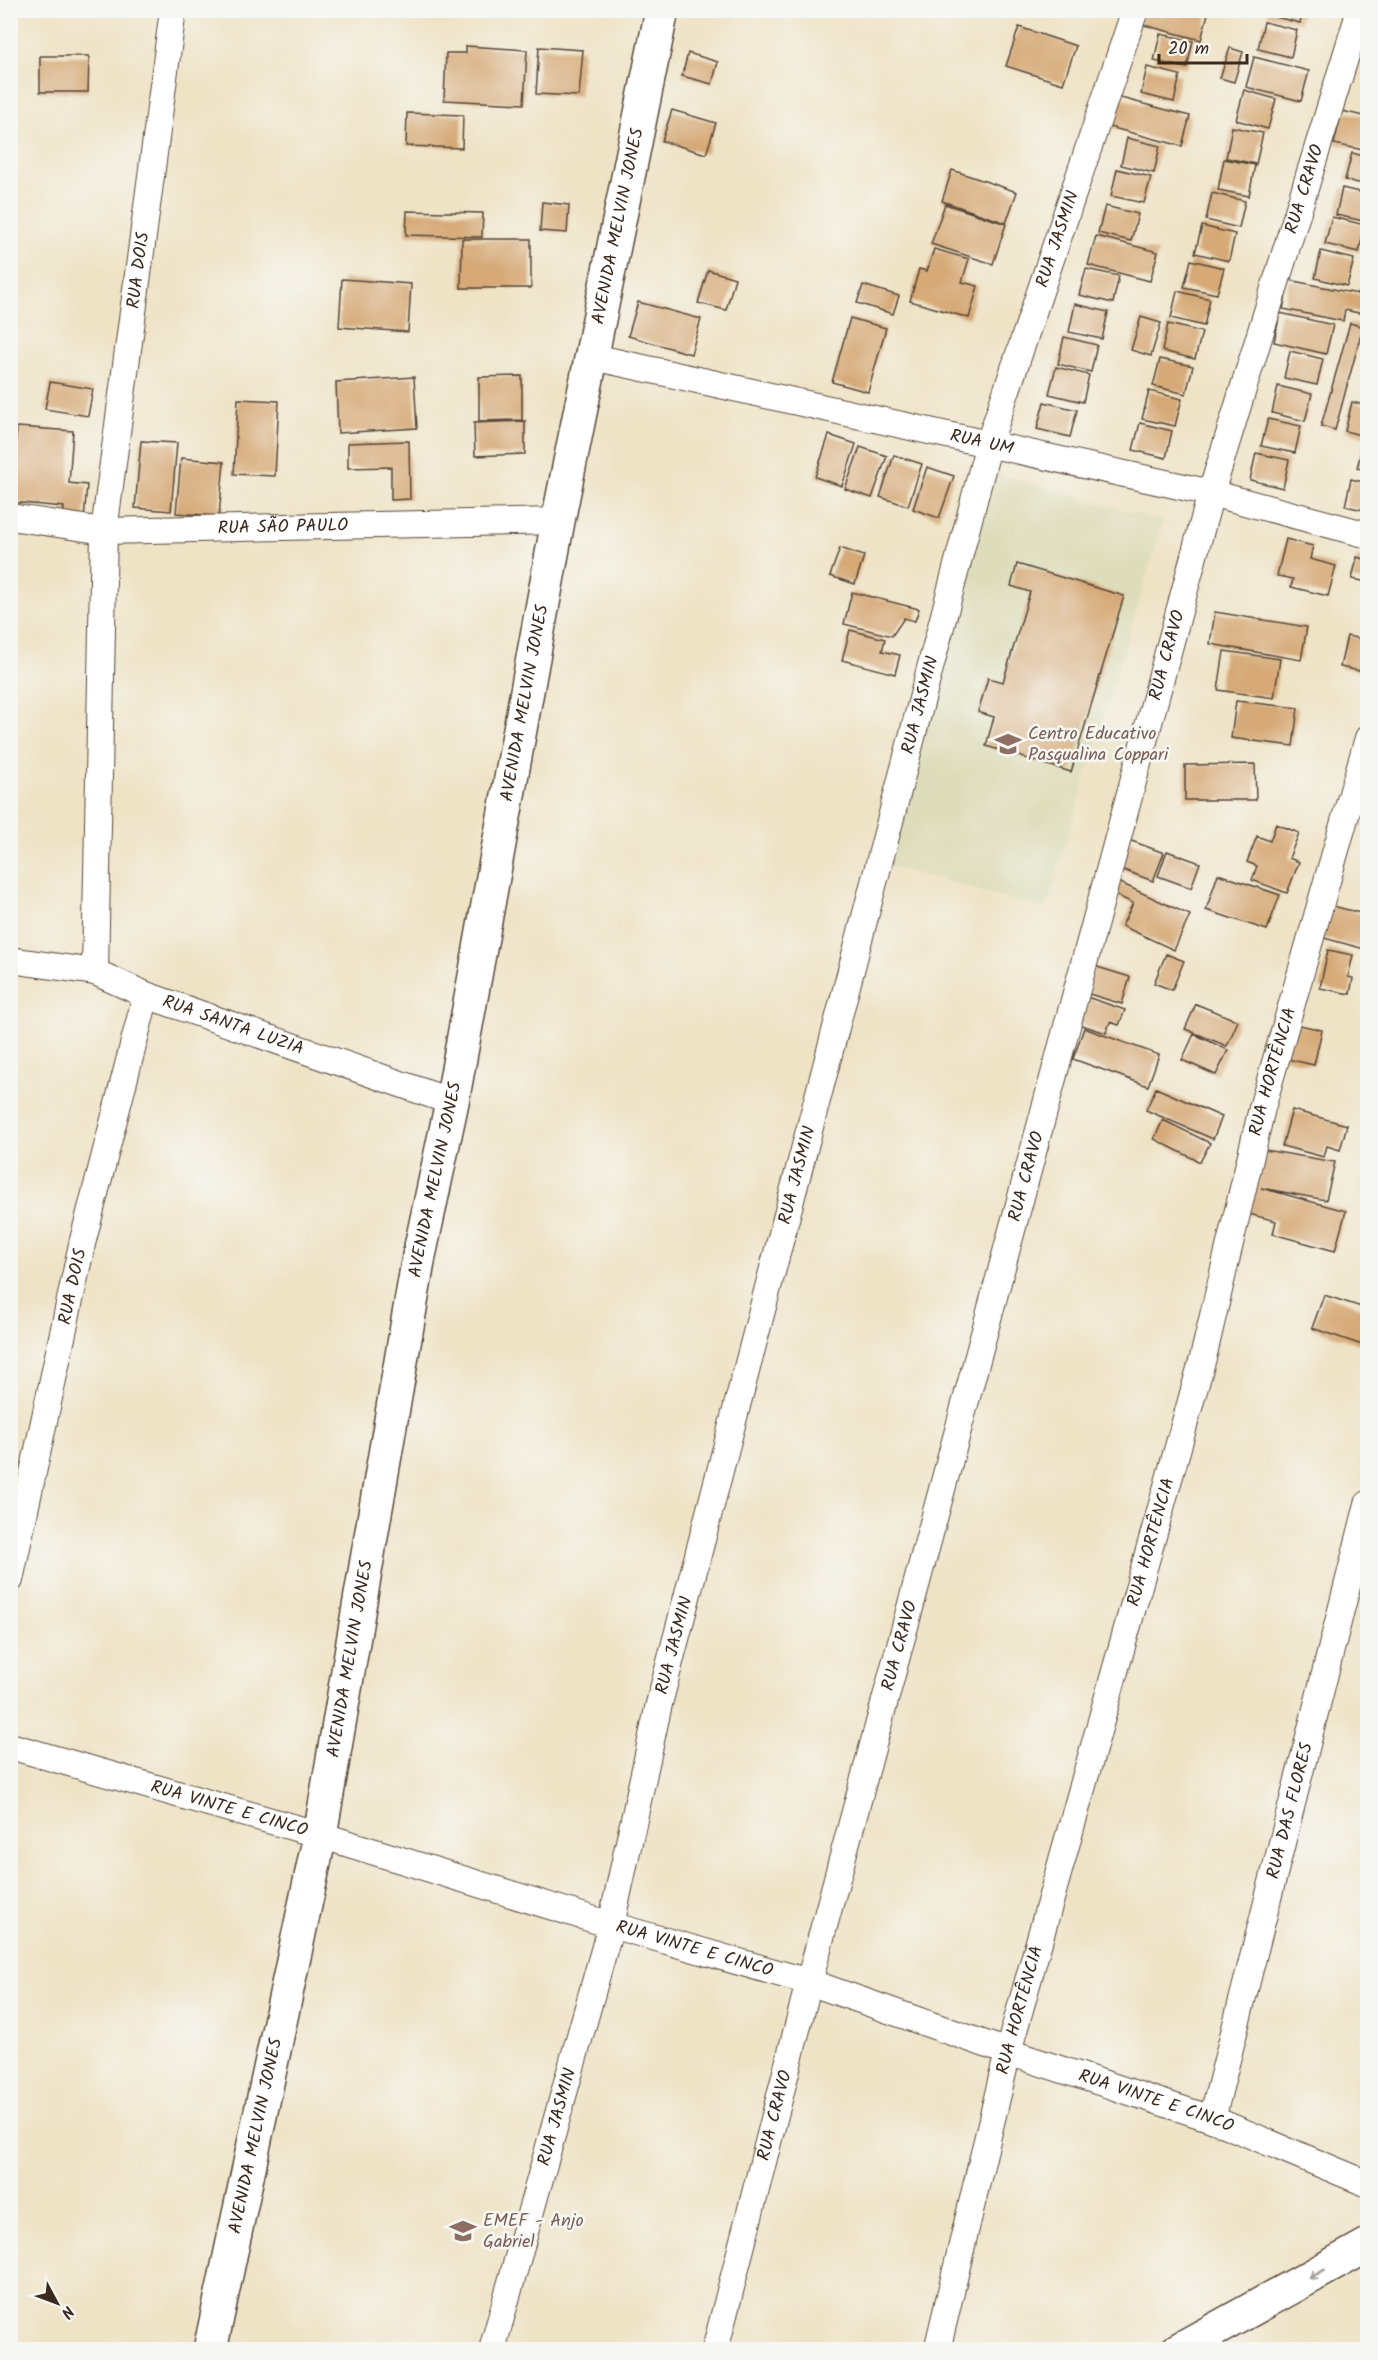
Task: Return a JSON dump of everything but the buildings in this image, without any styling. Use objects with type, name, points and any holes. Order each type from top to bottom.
[{"type":"main road","name":"AVENIDA MELVIN JONES","points":[[210,2349],[320,1835],[419,1256],[452,1102],[558,521],[662,10]]},
{"type":"main road","points":[[1178,2349],[1368,2245]]},
{"type":"street","name":"RUA DOIS","points":[[95,972],[104,531],[173,10]]},
{"type":"street","name":"RUA JASMIN","points":[[492,2349],[611,1925],[659,1704],[989,443],[1135,10]]},
{"type":"street","name":"RUA CRAVO","points":[[715,2349],[809,1982],[1211,493],[1360,10]]},
{"type":"street","name":"RUA UM","points":[[593,357],[1211,493],[1368,535]]},
{"type":"street","name":"RUA SÃO PAULO","points":[[10,517],[104,531],[558,521]]},
{"type":"street","name":"RUA HORTÊNCIA","points":[[937,2349],[1008,2052],[1203,1358],[1262,1108],[1368,738]]},
{"type":"street","name":"RUA SANTA LUZIA","points":[[10,960],[95,972],[146,995],[452,1102]]},
{"type":"street","name":"RUA DOIS","points":[[10,1580],[82,1244],[146,995]]},
{"type":"street","name":"RUA DAS FLORES","points":[[1212,2119],[1368,1504]]},
{"type":"street","name":"RUA VINTE E CINCO","points":[[10,1746],[320,1835],[611,1925],[809,1982],[1008,2052],[1212,2119],[1368,2184]]},
{"type":"shaded area","name":"Centro Educativo Pasqualina Coppari","points":[[994,473],[1163,521],[1046,909],[888,866],[978,517]]},
{"type":"place","name":"Centro Educativo Pasqualina Coppari","points":[[1008,744]]},
{"type":"place","name":"EMEF - Anjo Gabriel","points":[[463,2231]]}]
